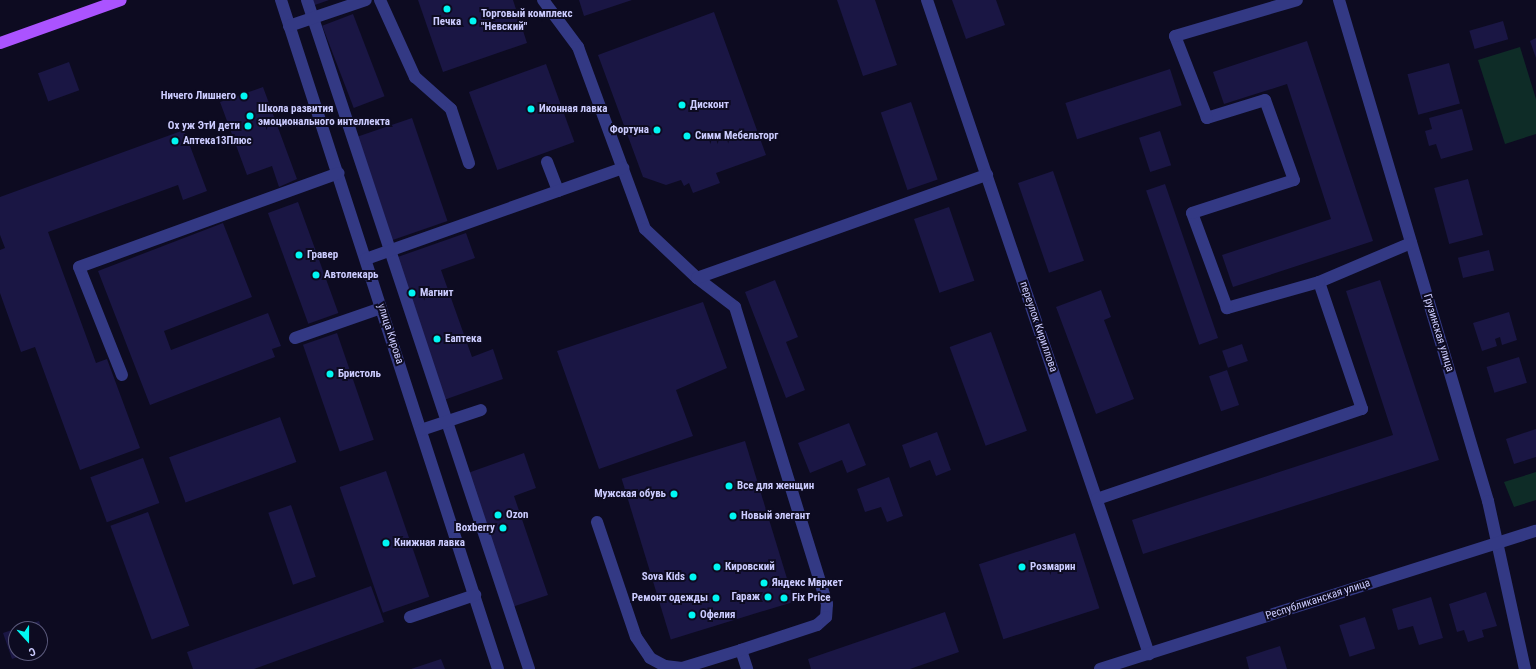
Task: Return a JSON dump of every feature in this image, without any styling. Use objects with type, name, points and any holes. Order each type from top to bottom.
[{"type":"main road","points":[[0,43],[121,0]]},
{"type":"street","name":"улица Кирова","points":[[281,0],[498,669]]},
{"type":"street","points":[[306,0],[529,669]]},
{"type":"street","points":[[289,26],[366,0]]},
{"type":"street","points":[[380,0],[415,77],[450,109],[469,163]]},
{"type":"street","points":[[543,0],[578,47],[646,229],[697,278],[735,307],[827,604],[826,617],[817,625],[741,650],[712,664],[682,668],[665,666],[650,658],[636,637],[597,522]]},
{"type":"street","name":"переулок Кириллова","points":[[927,0],[1149,654]]},
{"type":"street","points":[[1297,0],[1175,36],[1207,118],[1265,100],[1294,180],[1192,213],[1227,308],[1319,282],[1411,243]]},
{"type":"street","name":"Грузинская улица","points":[[1339,0],[1498,543],[1525,669]]},
{"type":"street","points":[[547,162],[558,191]]},
{"type":"street","points":[[366,259],[623,168]]},
{"type":"street","points":[[122,375],[79,267],[338,173]]},
{"type":"street","points":[[697,278],[987,175]]},
{"type":"street","points":[[1096,499],[1362,409],[1319,282]]},
{"type":"street","points":[[295,338],[382,308]]},
{"type":"street","points":[[421,430],[481,410]]},
{"type":"street","name":"Республиканская улица","points":[[1100,669],[1536,531]]},
{"type":"street","points":[[410,617],[474,595]]},
{"type":"street","points":[[741,650],[747,669]]},
{"type":"green space","points":[[1520,47],[1536,99],[1536,134],[1505,144],[1478,60]]},
{"type":"green space","points":[[1536,472],[1536,500],[1514,507],[1504,482]]},
{"type":"building","points":[[310,0],[329,0],[312,6]]},
{"type":"building","name":"Торговый комплекс \"Невский\"","points":[[418,0],[513,0],[527,43],[443,72]]},
{"type":"building","points":[[579,0],[632,0],[584,16]]},
{"type":"building","points":[[837,0],[875,0],[897,65],[863,76]]},
{"type":"building","points":[[952,0],[996,0],[1005,25],[966,39]]},
{"type":"building","name":"Дисконт","points":[[714,12],[766,155],[716,173],[720,183],[693,193],[689,183],[684,186],[681,180],[666,185],[643,177],[598,55]]},
{"type":"building","points":[[353,14],[385,96],[354,108],[322,26]]},
{"type":"building","points":[[1503,21],[1508,39],[1475,49],[1469,31]]},
{"type":"building","points":[[1536,38],[1536,58],[1530,41]]},
{"type":"building","points":[[1307,41],[1373,241],[1233,287],[1222,255],[1331,219],[1287,84],[1224,104],[1213,72]]},
{"type":"building","points":[[69,62],[79,90],[48,101],[38,73]]},
{"type":"building","points":[[1449,63],[1460,104],[1418,115],[1407,74]]},
{"type":"building","points":[[546,64],[574,142],[497,170],[469,92]]},
{"type":"building","points":[[1170,69],[1182,105],[1077,139],[1065,103]]},
{"type":"building","points":[[263,87],[297,179],[279,187],[272,166],[247,175],[220,102]]},
{"type":"building","points":[[911,102],[938,180],[907,190],[881,112]]},
{"type":"building","points":[[1462,109],[1473,150],[1441,159],[1436,144],[1429,146],[1425,131],[1432,129],[1429,118]]},
{"type":"building","points":[[412,118],[447,221],[390,241],[354,138]]},
{"type":"building","points":[[184,130],[207,191],[183,200],[178,185],[48,232],[96,363],[107,359],[140,448],[80,470],[35,347],[21,352],[0,293],[0,250],[5,248],[0,235],[0,197]]},
{"type":"building","points":[[1160,131],[1171,165],[1150,172],[1139,138]]},
{"type":"building","points":[[1053,171],[1084,261],[1049,273],[1018,183]]},
{"type":"building","points":[[1468,179],[1483,235],[1449,244],[1434,188]]},
{"type":"building","points":[[1165,184],[1218,338],[1199,345],[1146,191]]},
{"type":"building","points":[[298,202],[338,313],[308,324],[268,213]]},
{"type":"building","points":[[949,207],[974,281],[939,293],[914,219]]},
{"type":"building","points":[[223,223],[252,297],[164,331],[171,350],[268,313],[281,346],[272,349],[275,357],[150,405],[98,271]]},
{"type":"building","points":[[466,233],[475,258],[441,270],[472,357],[493,349],[503,379],[441,401],[392,259]]},
{"type":"building","points":[[1489,250],[1494,270],[1463,278],[1458,258]]},
{"type":"building","points":[[775,280],[798,337],[786,342],[805,390],[786,398],[745,292]]},
{"type":"building","points":[[1380,280],[1439,460],[1143,554],[1132,520],[1393,435],[1346,291]]},
{"type":"building","points":[[1101,290],[1111,317],[1104,320],[1134,399],[1096,414],[1056,307]]},
{"type":"building","points":[[703,302],[727,368],[676,390],[693,436],[599,469],[557,351]]},
{"type":"building","points":[[1509,312],[1517,340],[1502,345],[1500,337],[1495,339],[1497,346],[1482,351],[1473,323]]},
{"type":"building","points":[[991,332],[1027,431],[986,446],[950,347]]},
{"type":"building","points":[[337,333],[374,440],[340,452],[303,345]]},
{"type":"building","points":[[1242,344],[1248,361],[1228,368],[1222,351]]},
{"type":"building","points":[[1519,357],[1527,383],[1494,393],[1486,367]]},
{"type":"building","points":[[1227,370],[1239,405],[1221,411],[1209,376]]},
{"type":"building","points":[[280,417],[296,462],[186,502],[169,457]]},
{"type":"building","points":[[849,423],[866,465],[847,473],[842,460],[810,473],[798,443]]},
{"type":"building","points":[[1536,429],[1536,457],[1514,464],[1506,439]]},
{"type":"building","points":[[937,432],[951,470],[936,476],[930,460],[910,468],[902,445]]},
{"type":"building","name":"Кировский","points":[[745,441],[794,602],[671,639],[622,479]]},
{"type":"building","points":[[524,453],[536,488],[514,496],[548,595],[512,607],[465,474]]},
{"type":"building","points":[[143,458],[159,503],[107,522],[90,477]]},
{"type":"building","points":[[386,471],[429,597],[383,613],[340,487]]},
{"type":"building","points":[[889,477],[903,516],[887,522],[881,507],[865,512],[857,489]]},
{"type":"building","points":[[291,505],[316,577],[293,585],[268,513]]},
{"type":"building","points":[[148,512],[189,626],[152,639],[110,526]]},
{"type":"building","points":[[1075,533],[1099,608],[1003,639],[979,564]]},
{"type":"building","points":[[371,586],[384,622],[254,669],[193,669],[187,652]]},
{"type":"building","points":[[1486,592],[1497,626],[1482,630],[1484,637],[1468,642],[1464,630],[1457,632],[1449,604]]},
{"type":"building","points":[[1431,597],[1443,638],[1419,645],[1413,626],[1398,630],[1392,609]]},
{"type":"building","points":[[945,612],[959,652],[910,669],[811,669],[808,659]]},
{"type":"building","points":[[1365,617],[1375,648],[1350,657],[1339,625]]},
{"type":"building","points":[[8,631],[8,647],[3,633]]},
{"type":"building","points":[[1280,646],[1287,669],[1249,669],[1246,657]]},
{"type":"building","points":[[441,659],[445,669],[411,669]]},
{"type":"place","name":"Печка","points":[[447,9]]},
{"type":"place","name":"Торговый комплекс \"Невский\"","points":[[473,21]]},
{"type":"place","name":"Ничего Лишнего","points":[[244,96]]},
{"type":"place","name":"Дисконт","points":[[682,105]]},
{"type":"place","name":"Иконная лавка","points":[[531,109]]},
{"type":"place","name":"Школа развития эмоционального интеллекта","points":[[250,116]]},
{"type":"place","name":"Ох уж ЭтИ дети","points":[[248,126]]},
{"type":"place","name":"Фортуна","points":[[657,130]]},
{"type":"place","name":"Симм Мебельторг","points":[[687,136]]},
{"type":"place","name":"Аптека13Плюс","points":[[175,141]]},
{"type":"place","name":"Гравер","points":[[299,255]]},
{"type":"place","name":"Автолекарь","points":[[316,275]]},
{"type":"place","name":"Магнит","points":[[412,293]]},
{"type":"place","name":"Еаптека","points":[[437,339]]},
{"type":"place","name":"Бристоль","points":[[330,374]]},
{"type":"place","name":"Все для женщин","points":[[729,486]]},
{"type":"place","name":"Мужская обувь","points":[[674,494]]},
{"type":"place","name":"Ozon","points":[[498,515]]},
{"type":"place","name":"Новый элегант","points":[[733,516]]},
{"type":"place","name":"Boxberry","points":[[503,528]]},
{"type":"place","name":"Книжная лавка","points":[[386,543]]},
{"type":"place","name":"Кировский","points":[[717,567]]},
{"type":"place","name":"Розмарин","points":[[1022,567]]},
{"type":"place","name":"Sova Kids","points":[[693,577]]},
{"type":"place","name":"Яндекс Мвркет","points":[[764,583]]},
{"type":"place","name":"Гараж","points":[[768,597]]},
{"type":"place","name":"Ремонт одежды","points":[[716,598]]},
{"type":"place","name":"Fix Price","points":[[784,598]]},
{"type":"place","name":"Офелия","points":[[692,615]]}]
